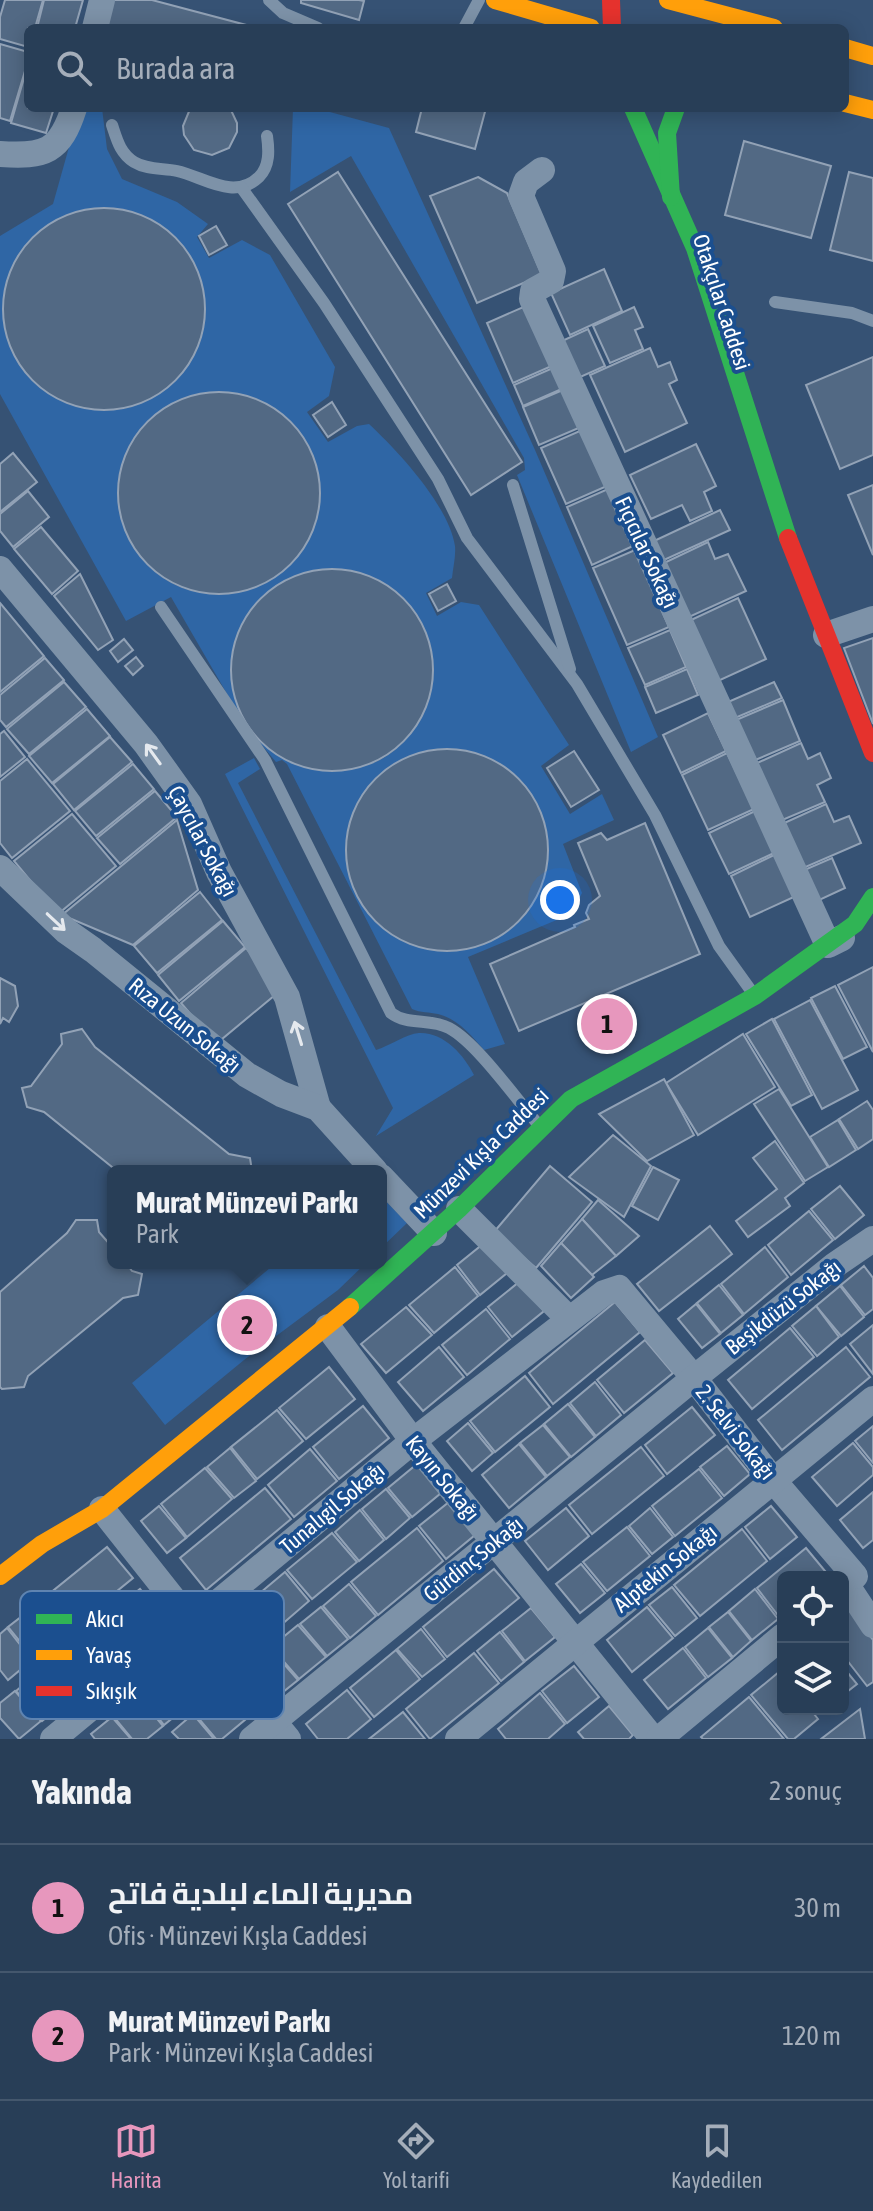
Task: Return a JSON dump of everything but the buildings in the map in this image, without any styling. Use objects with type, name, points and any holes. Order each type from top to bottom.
[{"type":"main road","points":[[494,0],[576,24]]},
{"type":"main road","points":[[494,0],[547,24]]},
{"type":"main road","points":[[587,24],[599,0]]},
{"type":"main road","points":[[611,0],[612,24]]},
{"type":"main road","points":[[668,0],[759,24]]},
{"type":"main road","points":[[849,49],[873,56]]},
{"type":"main road","points":[[849,104],[873,110]]},
{"type":"main road","name":"Otakçılar Caddesi","points":[[621,112],[698,298],[736,425],[778,512]]},
{"type":"main road","name":"Otakçılar Caddesi","points":[[635,112],[695,248],[778,512],[873,753]]},
{"type":"main road","points":[[671,197],[667,133],[675,112]]},
{"type":"main road","name":"Münzevi Kışla Caddesi","points":[[0,1576],[42,1544],[102,1509],[328,1327],[434,1233],[571,1099],[755,996],[855,924],[873,897]]},
{"type":"street","points":[[96,24],[102,0]]},
{"type":"street","points":[[0,154],[29,156],[53,148],[64,136],[73,112]]},
{"type":"street","name":"Fıçıcılar Sokağı","points":[[542,170],[526,182],[521,196],[553,271],[551,281],[533,291],[532,299],[828,945]]},
{"type":"street","name":"Çaycılar Sokağı","points":[[0,569],[146,744],[189,804],[219,872],[287,997],[318,1108]]},
{"type":"street","points":[[826,635],[873,619]]},
{"type":"street","name":"Rıza Uzun Sokağı","points":[[0,868],[66,931],[247,1075],[281,1094],[318,1108],[370,1165]]},
{"type":"street","points":[[828,945],[861,928],[873,928]]},
{"type":"street","points":[[387,1183],[434,1233]]},
{"type":"street","points":[[459,1209],[569,1319]]},
{"type":"street","name":"Beşikdüzü Sokağı","points":[[694,1378],[835,1265],[873,1239]]},
{"type":"street","name":"Tunalıgil Sokağı","points":[[233,1591],[413,1441],[604,1293],[619,1288]]},
{"type":"street","name":"2. Selvi Sokağı","points":[[619,1288],[854,1577],[873,1625]]},
{"type":"street","name":"Kayın Sokağı","points":[[328,1327],[413,1441],[656,1739]]},
{"type":"street","name":"Gürdinç Sokağı","points":[[252,1739],[281,1730],[494,1542],[694,1378]]},
{"type":"street","name":"Alptekin Sokağı","points":[[458,1739],[873,1399]]},
{"type":"street","points":[[102,1509],[167,1591]]},
{"type":"street","points":[[656,1739],[777,1641]]},
{"type":"street","name":"Tunalıgil Sokağı","points":[[53,1739],[77,1719]]},
{"type":"lane","points":[[269,0],[290,17],[308,24]]},
{"type":"lane","points":[[466,24],[479,0]]},
{"type":"lane","points":[[112,125],[121,151],[136,164],[176,170],[205,182],[234,188],[250,185],[264,171],[269,150],[267,136]]},
{"type":"lane","points":[[241,187],[324,303],[438,479],[467,538],[573,680],[655,815],[719,946],[755,996]]},
{"type":"lane","points":[[775,302],[852,313],[873,321]]},
{"type":"lane","points":[[513,485],[573,680]]},
{"type":"lane","points":[[161,607],[265,760],[391,1013],[398,1019],[440,1024],[454,1030],[475,1050],[541,1128]]},
{"type":"shaded area","points":[[79,112],[102,112],[107,149],[122,179],[177,202],[208,224],[197,237],[209,258],[242,240],[270,255],[335,367],[329,396],[307,412],[328,442],[357,426],[369,424],[433,497],[451,530],[455,546],[452,578],[426,593],[437,616],[461,602],[479,605],[569,745],[541,766],[570,814],[602,794],[614,820],[563,844],[582,893],[571,914],[468,957],[505,1044],[484,1050],[452,1020],[412,1009],[287,764],[282,760],[276,762],[245,725],[171,597],[126,621],[0,394],[0,236],[53,204]],"holes":[[[92,210],[136,216],[161,228],[179,244],[192,263],[200,283],[203,306],[195,349],[184,369],[156,395],[135,405],[113,410],[79,406],[53,392],[35,371],[24,343],[20,313],[23,282],[32,253],[46,228],[62,219]],[[207,393],[255,399],[285,418],[306,443],[316,472],[317,503],[309,533],[292,560],[267,580],[233,592],[192,591],[159,575],[135,547],[121,514],[120,477],[133,442],[161,412]],[[321,570],[363,575],[399,596],[419,622],[429,653],[430,686],[421,717],[403,743],[376,762],[341,770],[306,766],[276,752],[254,730],[239,703],[232,672],[236,641],[250,612],[275,587]],[[434,750],[483,759],[517,781],[538,812],[545,848],[540,884],[523,916],[494,939],[455,950],[420,946],[391,932],[368,911],[353,883],[347,853],[350,822],[364,793],[389,768],[410,757]]]},
{"type":"shaded area","points":[[293,112],[330,112],[389,128],[535,450],[658,737],[631,752],[517,475],[525,470],[524,458],[351,156],[290,192]]},
{"type":"shaded area","points":[[254,758],[260,769],[238,783],[376,1050],[419,1033],[437,1036],[452,1046],[474,1075],[376,1136],[393,1108],[225,774]]},
{"type":"shaded area","points":[[387,1202],[407,1223],[387,1242]]},
{"type":"shaded area","points":[[269,1269],[360,1269],[338,1290],[244,1360],[165,1425],[132,1383]]},
{"type":"traffic: fast","points":[[635,112],[695,248],[788,538]]},
{"type":"traffic: fast","points":[[671,197],[667,133],[675,112]]},
{"type":"traffic: fast","points":[[350,1307],[459,1209],[571,1099],[755,996],[855,924],[873,897]]},
{"type":"traffic: slow","points":[[495,0],[577,24]]},
{"type":"traffic: slow","points":[[668,0],[759,24]]},
{"type":"traffic: slow","points":[[849,49],[873,56]]},
{"type":"traffic: slow","points":[[849,104],[873,110]]},
{"type":"traffic: slow","points":[[0,1576],[42,1544],[102,1509],[350,1307]]},
{"type":"traffic: jam","points":[[611,0],[612,24]]},
{"type":"traffic: jam","points":[[788,538],[873,753]]},
{"type":"place","name":"مديرية الماء لبلدية فاتح","points":[[607,1024]]},
{"type":"place","name":"Murat Münzevi Parkı","points":[[247,1325]]}]
